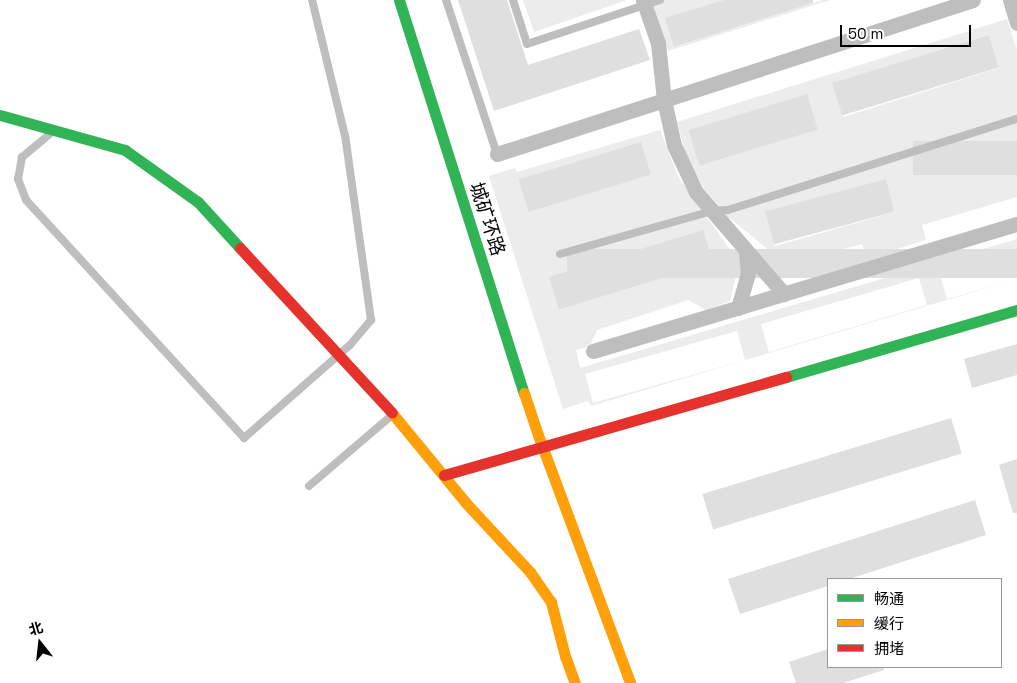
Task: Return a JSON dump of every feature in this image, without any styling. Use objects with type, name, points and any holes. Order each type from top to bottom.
[{"type":"street","name":"城矿环路","points":[[399,0],[538,435],[630,683]]},
{"type":"street","points":[[497,154],[973,0]]},
{"type":"street","points":[[1010,0],[1017,23]]},
{"type":"street","points":[[644,2],[658,43],[664,100],[674,146],[696,192],[784,294]]},
{"type":"street","points":[[0,114],[125,150],[198,202],[393,414],[465,502],[530,572],[551,602],[565,656],[575,683]]},
{"type":"street","points":[[593,352],[1017,224]]},
{"type":"street","points":[[738,308],[748,274],[746,252]]},
{"type":"street","points":[[444,476],[1017,310]]},
{"type":"lane","points":[[55,130],[22,157],[18,179],[26,200],[244,438],[339,355],[371,320],[345,136],[312,0]]},
{"type":"lane","points":[[446,0],[497,154]]},
{"type":"lane","points":[[513,0],[527,44],[644,2],[660,0]]},
{"type":"lane","points":[[560,254],[712,211],[728,210],[1017,119]]},
{"type":"lane","points":[[309,486],[393,414]]},
{"type":"shaded area","points":[[523,0],[627,0],[534,32]]},
{"type":"shaded area","points":[[652,0],[724,0],[675,47],[823,0],[830,0],[668,51]]},
{"type":"shaded area","points":[[1007,19],[1017,50],[1017,141],[918,170],[1017,175],[1017,197],[922,225],[926,240],[867,258],[862,244],[786,264],[727,216],[705,190],[686,155],[677,122]],"holes":[[[989,35],[999,68],[843,117],[833,84]],[[886,179],[895,212],[775,246],[766,213]]]},
{"type":"shaded area","points":[[660,130],[679,178],[736,258],[736,276],[730,301],[706,310],[688,300],[597,330],[590,346],[576,350],[580,368],[1017,239],[1017,249],[939,272],[947,299],[1017,279],[591,406],[588,401],[563,409],[489,176],[515,168],[517,172]],"holes":[[[919,278],[927,305],[769,352],[761,324]],[[737,331],[745,360],[593,403],[585,374]]]},
{"type":"building","points":[[458,0],[507,0],[528,65],[639,29],[650,60],[494,111]]},
{"type":"building","points":[[724,0],[813,0],[813,3],[674,47],[665,18]]},
{"type":"building","points":[[989,35],[999,68],[842,115],[832,83]]},
{"type":"building","points":[[807,94],[818,129],[699,166],[688,130]]},
{"type":"building","points":[[913,141],[1017,141],[1017,175],[913,175]]},
{"type":"building","points":[[641,142],[651,175],[529,212],[519,179]]},
{"type":"building","points":[[886,179],[895,212],[774,244],[765,211]]},
{"type":"building","points":[[703,230],[713,263],[559,310],[549,277]]},
{"type":"building","points":[[567,249],[1017,249],[1017,278],[567,278]]},
{"type":"building","points":[[1017,344],[1017,375],[972,388],[964,359]]},
{"type":"building","points":[[951,418],[962,453],[713,529],[702,494]]},
{"type":"building","points":[[1017,459],[1017,513],[1013,513],[999,465]]},
{"type":"building","points":[[975,500],[986,535],[852,578],[827,578],[827,586],[740,614],[728,579]]},
{"type":"building","points":[[827,649],[827,668],[884,668],[884,670],[843,683],[796,683],[789,662]]},
{"type":"traffic: fast","points":[[399,0],[524,393]]},
{"type":"traffic: fast","points":[[0,115],[125,150],[198,202],[240,248]]},
{"type":"traffic: fast","points":[[786,377],[1017,310]]},
{"type":"traffic: slow","points":[[524,393],[630,683]]},
{"type":"traffic: slow","points":[[392,413],[465,502],[530,572],[551,602],[565,656],[575,683]]},
{"type":"traffic: jam","points":[[240,248],[392,413]]},
{"type":"traffic: jam","points":[[444,475],[786,377]]}]
